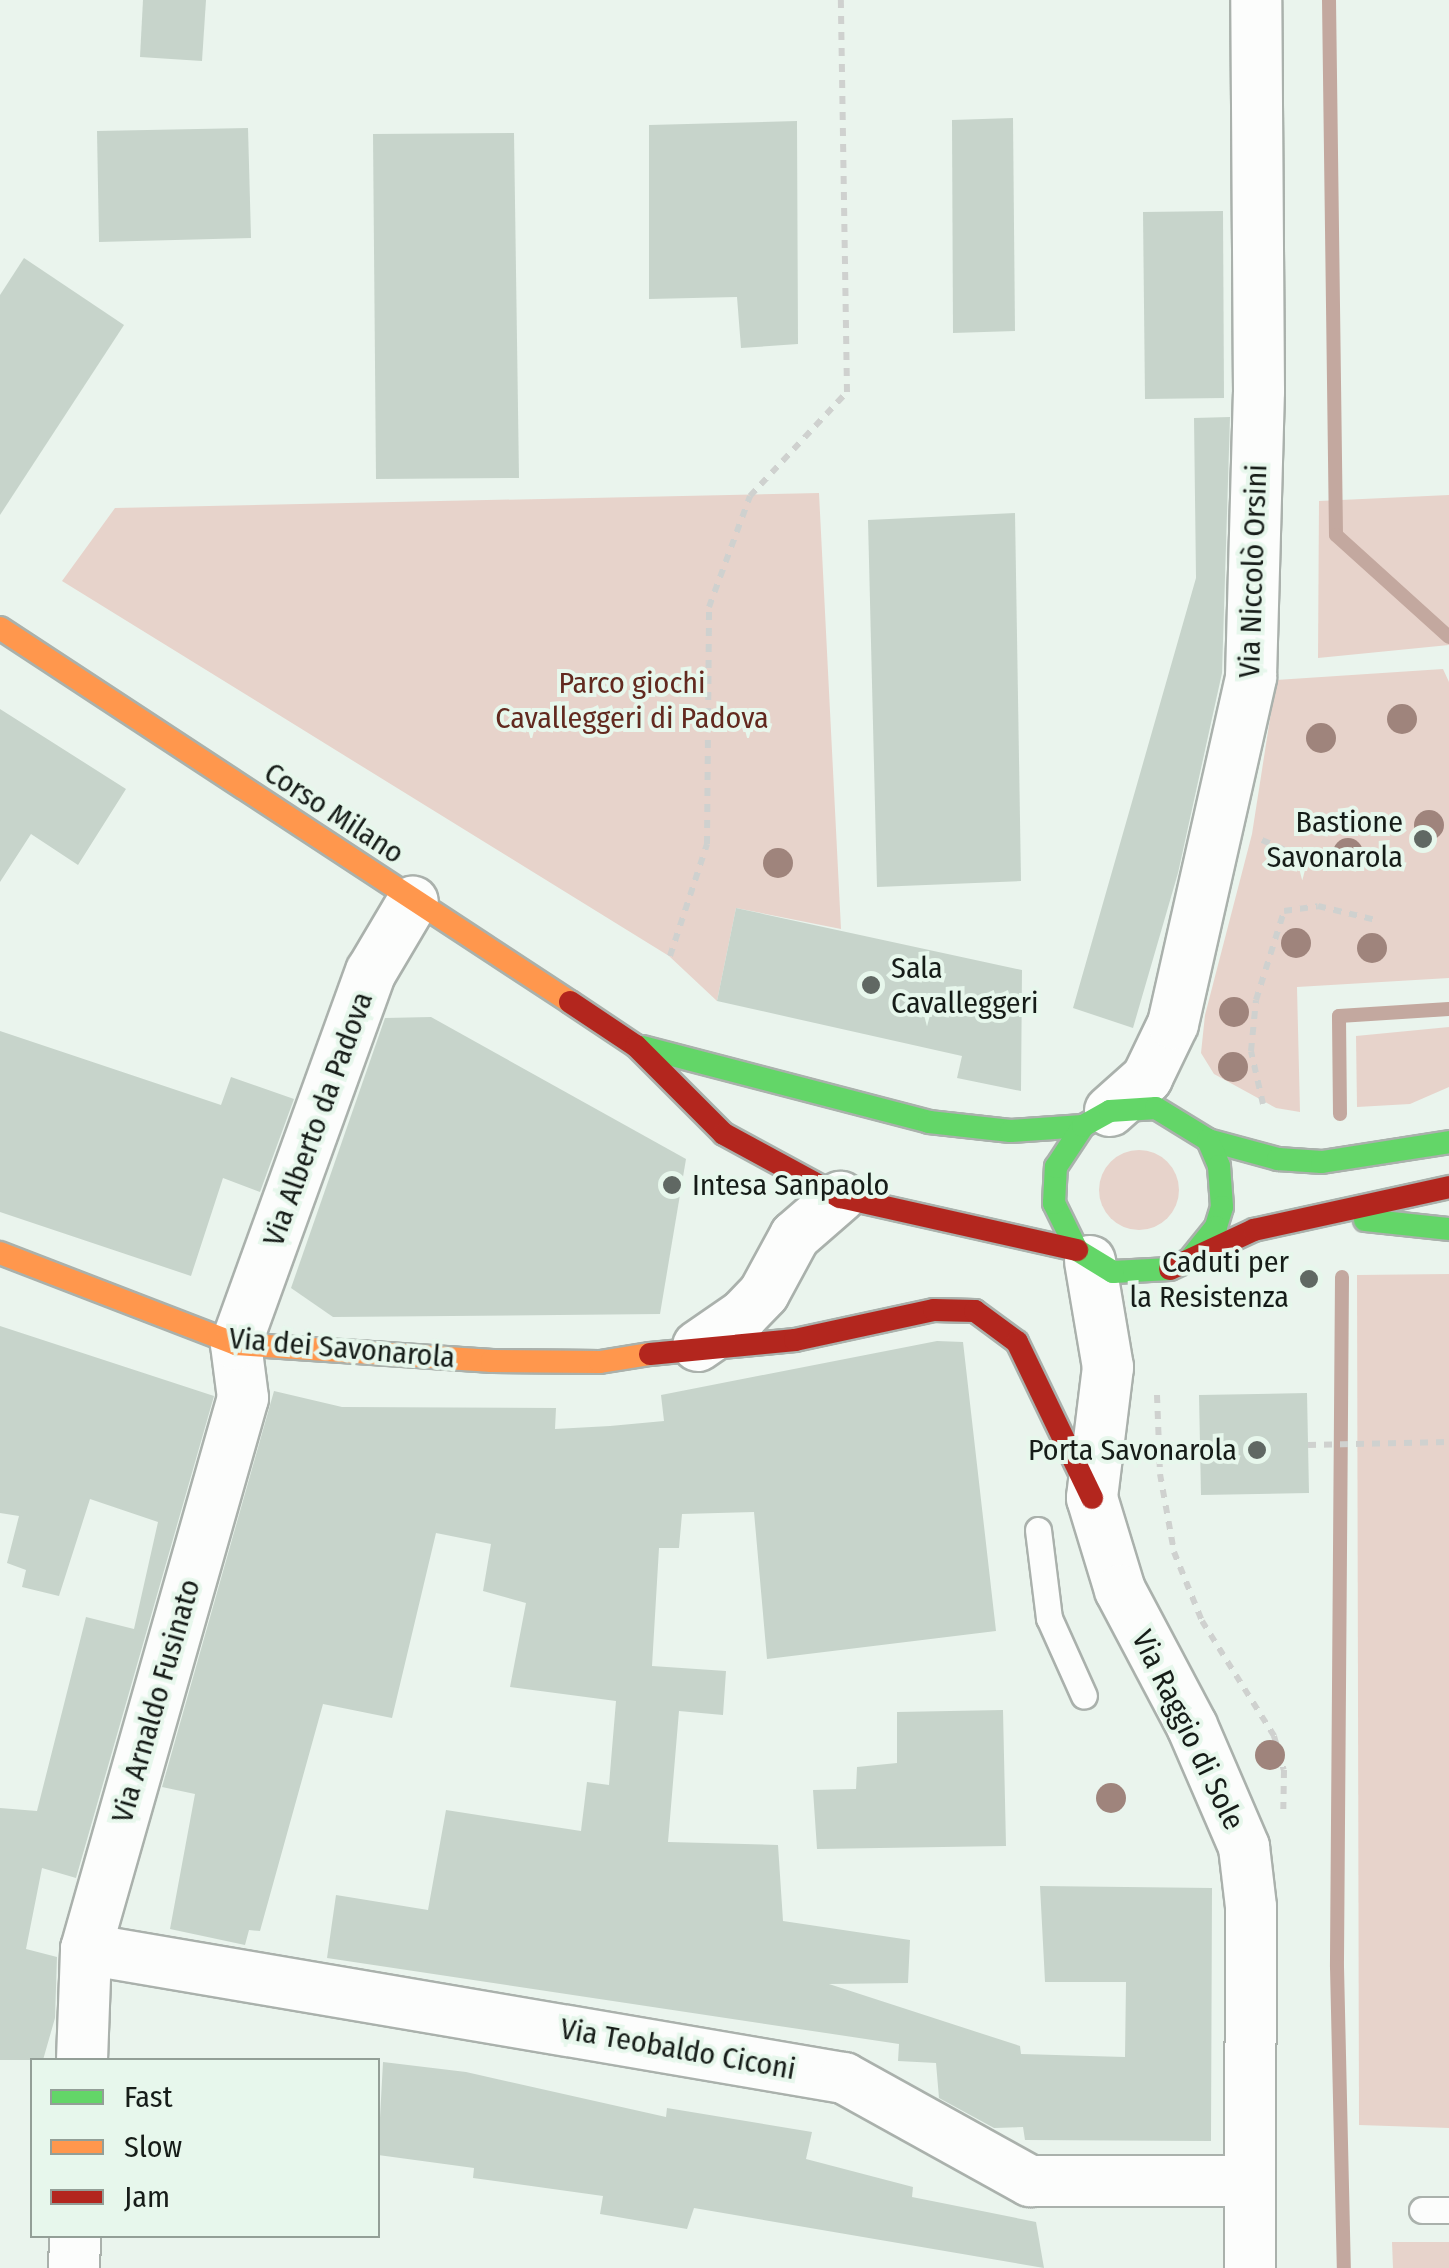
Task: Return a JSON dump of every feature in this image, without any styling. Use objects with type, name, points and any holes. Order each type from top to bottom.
[{"type":"street","name":"Via Niccolò Orsini","points":[[1097,1118],[1146,1078],[1173,1024],[1251,677],[1259,392],[1256,0]]},
{"type":"street","name":"Corso Milano","points":[[0,628],[636,1046],[724,1134],[840,1197],[1084,1256]]},
{"type":"street","name":"Via Alberto da Padova","points":[[236,1344],[371,972],[413,901]]},
{"type":"street","name":"Corso Milano","points":[[636,1046],[929,1122],[1011,1131],[1097,1118]]},
{"type":"street","points":[[1449,1142],[1416,1152],[1322,1162],[1278,1159],[1208,1140],[1178,1116],[1156,1108],[1097,1118],[1064,1150],[1054,1184],[1058,1220],[1084,1256],[1140,1276],[1254,1230],[1337,1216],[1449,1187]]},
{"type":"street","points":[[1190,1258],[1216,1227],[1222,1207],[1220,1166],[1208,1140]]},
{"type":"street","name":"Via dei Savonarola","points":[[698,1346],[743,1315],[764,1294],[795,1236],[840,1197]]},
{"type":"street","points":[[1337,1216],[1449,1229]]},
{"type":"street","name":"Via dei Savonarola","points":[[0,1253],[236,1344],[582,1362],[698,1346],[795,1340],[934,1310],[975,1311],[1017,1342],[1092,1498]]},
{"type":"street","name":"Via Raggio di Sole","points":[[1084,1256],[1108,1367],[1092,1498],[1120,1590],[1192,1726],[1244,1847],[1251,1906],[1250,2268]]},
{"type":"street","name":"Via Arnaldo Fusinato","points":[[82,2058],[86,1948],[243,1398],[236,1344]]},
{"type":"street","name":"Via Teobaldo Ciconi","points":[[86,1948],[844,2078],[1030,2182],[1249,2182]]},
{"type":"street","points":[[74,2268],[75,2238]]},
{"type":"lane","points":[[1038,1530],[1049,1618],[1084,1696]]},
{"type":"lane","points":[[1422,2210],[1449,2210]]},
{"type":"path","points":[[670,956],[707,844],[709,607],[750,496],[847,392],[842,0]]},
{"type":"path","points":[[1253,837],[1333,870]]},
{"type":"path","points":[[1268,1112],[1250,1051],[1256,1000],[1284,911],[1318,906],[1376,920]]},
{"type":"path","points":[[1157,1382],[1160,1474],[1174,1552],[1202,1621],[1259,1714]]},
{"type":"path","points":[[1308,1446],[1449,1442]]},
{"type":"green space","name":"Parco giochi Cavalleggeri di Padova","points":[[819,493],[841,929],[736,908],[717,1001],[669,956],[62,581],[115,508]]},
{"type":"green space","points":[[1449,495],[1449,645],[1318,658],[1319,501]]},
{"type":"green space","points":[[1443,669],[1449,682],[1449,978],[1297,987],[1300,1112],[1276,1108],[1214,1074],[1201,1053],[1205,1015],[1252,834],[1276,680]]},
{"type":"green space","points":[[1449,1027],[1449,1087],[1410,1104],[1357,1107],[1356,1036]]},
{"type":"green space","points":[[1139,1150],[1154,1153],[1167,1162],[1176,1175],[1176,1205],[1167,1218],[1154,1227],[1139,1230],[1124,1227],[1111,1218],[1102,1205],[1099,1190],[1102,1175],[1111,1162],[1124,1153]]},
{"type":"green space","points":[[1449,1274],[1449,2128],[1359,2125],[1357,1275]]},
{"type":"green space","points":[[1392,2242],[1449,2242],[1449,2268],[1393,2268]]},
{"type":"building","points":[[143,0],[206,0],[202,61],[140,57]]},
{"type":"building","points":[[1013,118],[1015,331],[953,333],[952,120]]},
{"type":"building","points":[[797,121],[798,344],[741,348],[737,297],[649,299],[649,125]]},
{"type":"building","points":[[248,128],[251,238],[99,242],[97,131]]},
{"type":"building","points":[[514,133],[519,478],[376,479],[373,134]]},
{"type":"building","points":[[1223,211],[1224,398],[1145,399],[1143,212]]},
{"type":"building","points":[[24,258],[124,325],[0,515],[0,295]]},
{"type":"building","points":[[1230,417],[1222,673],[1178,873],[1133,1028],[1073,1008],[1196,578],[1194,418]]},
{"type":"building","points":[[1015,513],[1021,881],[877,887],[868,520]]},
{"type":"building","points":[[0,709],[126,789],[78,865],[31,834],[0,882]]},
{"type":"building","name":"Sala Cavalleggeri","points":[[736,908],[1022,970],[1021,1091],[957,1078],[962,1056],[717,1001]]},
{"type":"building","points":[[431,1017],[686,1159],[660,1314],[333,1317],[291,1288],[385,1018]]},
{"type":"building","points":[[0,1031],[221,1105],[231,1077],[294,1099],[260,1192],[223,1178],[191,1276],[0,1212]]},
{"type":"building","points":[[0,1326],[214,1396],[76,1878],[42,1868],[26,1949],[57,1957],[55,2018],[44,2058],[30,2060],[0,2060],[0,1808],[37,1811],[86,1617],[134,1629],[158,1522],[90,1499],[59,1596],[22,1587],[26,1570],[7,1563],[19,1516],[0,1513]]},
{"type":"building","points":[[937,1341],[963,1342],[996,1631],[767,1659],[754,1512],[682,1514],[679,1548],[659,1548],[652,1666],[726,1671],[723,1715],[679,1711],[668,1842],[778,1845],[783,1921],[910,1940],[908,1983],[829,1984],[1020,2046],[1021,2054],[1125,2057],[1126,1982],[1045,1982],[1040,1886],[1212,1888],[1211,2141],[1025,2140],[1023,2127],[994,2128],[939,2098],[936,2063],[898,2061],[899,2044],[327,1958],[336,1895],[428,1910],[446,1810],[581,1831],[587,1782],[609,1785],[616,1701],[510,1687],[526,1603],[483,1591],[491,1544],[436,1533],[392,1718],[323,1704],[260,1931],[249,1930],[245,1945],[170,1929],[195,1794],[162,1787],[274,1391],[342,1407],[556,1408],[555,1429],[610,1426],[664,1421],[661,1395]]},
{"type":"building","name":"Porta Savonarola","points":[[1307,1393],[1309,1493],[1201,1495],[1199,1395]]},
{"type":"building","points":[[1003,1710],[1006,1846],[817,1849],[813,1790],[856,1789],[857,1767],[897,1763],[897,1712]]},
{"type":"building","points":[[383,2062],[466,2072],[666,2117],[667,2108],[812,2132],[806,2159],[913,2187],[912,2197],[1036,2222],[1044,2268],[694,2208],[687,2229],[600,2214],[603,2196],[473,2178],[474,2168],[380,2155]]},
{"type":"waterway","points":[[1329,0],[1336,535],[1449,637]]},
{"type":"waterway","points":[[1340,1114],[1339,1016],[1449,1009]]},
{"type":"waterway","points":[[1342,1277],[1337,1967],[1344,2268]]},
{"type":"traffic: fast","points":[[642,1047],[929,1122],[1011,1131],[1083,1126]]},
{"type":"traffic: fast","points":[[1170,1269],[1113,1272],[1077,1250],[1054,1203],[1056,1167],[1083,1126],[1110,1111],[1156,1108],[1208,1140],[1219,1166],[1222,1207],[1216,1227],[1190,1259]]},
{"type":"traffic: fast","points":[[1208,1140],[1278,1159],[1322,1162],[1449,1142]]},
{"type":"traffic: fast","points":[[1365,1220],[1449,1229]]},
{"type":"traffic: slow","points":[[0,628],[570,1002]]},
{"type":"traffic: slow","points":[[0,1253],[236,1344],[492,1361],[600,1362],[650,1354]]},
{"type":"traffic: jam","points":[[570,1002],[636,1046],[724,1134],[840,1197],[1077,1250]]},
{"type":"traffic: jam","points":[[1170,1269],[1254,1230],[1449,1187]]},
{"type":"traffic: jam","points":[[650,1354],[795,1340],[934,1310],[975,1311],[1017,1342],[1092,1498]]},
{"type":"place","name":"Bastione Savonarola","points":[[1423,839]]},
{"type":"place","name":"Sala Cavalleggeri","points":[[871,985]]},
{"type":"place","name":"Intesa Sanpaolo","points":[[672,1185]]},
{"type":"place","name":"Caduti per la Resistenza","points":[[1309,1279]]},
{"type":"place","name":"Porta Savonarola","points":[[1257,1450]]}]
